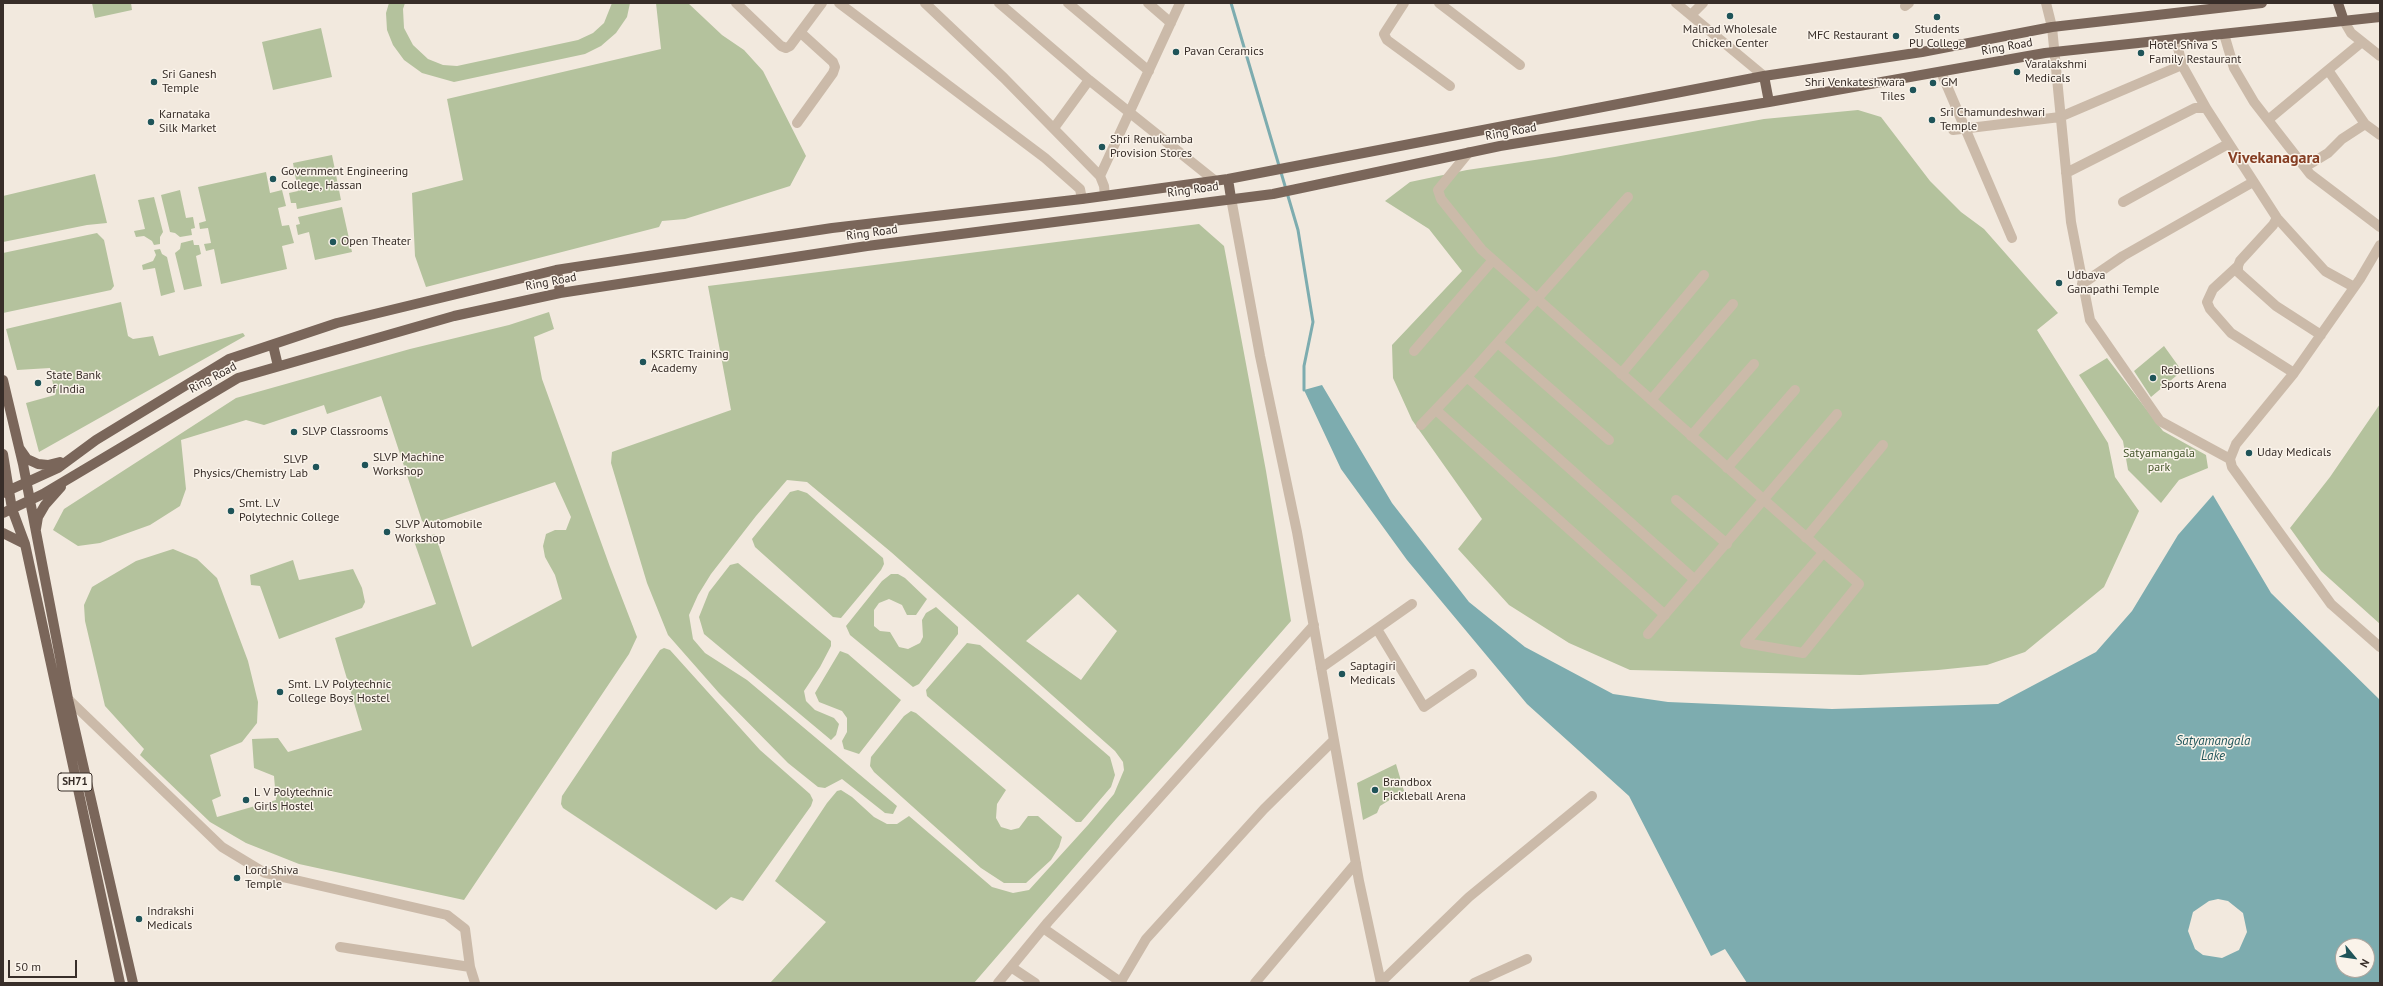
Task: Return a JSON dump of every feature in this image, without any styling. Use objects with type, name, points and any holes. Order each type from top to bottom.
[{"type":"main road","name":"Ring Road","points":[[6,491],[58,468],[66,460],[96,440],[229,359],[337,323],[558,270],[832,228],[1082,199],[1228,179],[1309,162],[1764,76],[1922,52],[2052,27],[2262,3]]},
{"type":"main road","points":[[2338,3],[2344,21]]},
{"type":"main road","name":"Ring Road","points":[[8,511],[43,494],[238,378],[454,316],[560,293],[867,246],[1231,198],[1273,194],[1317,186],[1469,152],[1769,102],[2054,52],[2380,17]]},
{"type":"main road","points":[[1764,76],[1769,102]]},
{"type":"main road","points":[[1228,179],[1231,198]]},
{"type":"main road","points":[[558,270],[560,293]]},
{"type":"main road","points":[[273,345],[278,366]]},
{"type":"main road","name":"SH71","points":[[3,380],[17,444],[30,481],[29,500],[68,699],[133,983]]},
{"type":"main road","points":[[17,444],[27,458],[38,464],[48,465],[66,460]]},
{"type":"main road","name":"SH71","points":[[3,454],[8,511],[25,544],[120,983]]},
{"type":"main road","points":[[35,534],[38,517],[44,505],[72,476]]},
{"type":"main road","points":[[3,533],[25,544]]},
{"type":"main road","points":[[58,702],[68,699]]},
{"type":"street","points":[[736,3],[781,46],[790,46],[822,3]]},
{"type":"street","points":[[839,3],[1045,158],[1080,189],[1082,199]]},
{"type":"street","points":[[925,3],[1054,128],[1100,176],[1104,186],[1105,196]]},
{"type":"street","points":[[999,3],[1089,80],[1214,180]]},
{"type":"street","points":[[1068,3],[1149,71]]},
{"type":"street","points":[[1148,3],[1171,23]]},
{"type":"street","points":[[1100,176],[1180,3]]},
{"type":"street","points":[[1404,3],[1384,34],[1387,40],[1450,86]]},
{"type":"street","points":[[1439,3],[1520,65]]},
{"type":"street","points":[[1676,3],[1764,76]]},
{"type":"street","points":[[1691,15],[1703,3]]},
{"type":"street","points":[[2046,3],[2052,27],[2071,222],[2090,320],[2160,421],[2230,459]]},
{"type":"street","points":[[2344,21],[2351,33],[2380,56]]},
{"type":"street","points":[[796,123],[835,67],[833,62],[801,33]]},
{"type":"street","points":[[2224,34],[2234,68],[2254,102],[2305,167],[2316,179],[2380,227]]},
{"type":"street","points":[[2176,39],[2182,65],[2206,108],[2277,218],[2325,271],[2354,287]]},
{"type":"street","points":[[2268,120],[2362,42]]},
{"type":"street","points":[[1953,130],[2060,117],[2182,65]]},
{"type":"street","points":[[2328,70],[2365,124],[2380,135]]},
{"type":"street","points":[[1941,72],[2012,238]]},
{"type":"street","points":[[1054,128],[1089,80]]},
{"type":"street","points":[[2066,173],[2195,108],[2206,108]]},
{"type":"street","points":[[2305,167],[2328,153],[2342,138],[2365,124]]},
{"type":"street","points":[[2123,202],[2228,144]]},
{"type":"street","points":[[1469,152],[1438,190],[1441,199],[1482,250],[1859,584],[1803,653],[1745,643],[1823,553]]},
{"type":"street","points":[[2082,284],[2123,256],[2253,182]]},
{"type":"street","points":[[1421,425],[1498,343],[1628,197]]},
{"type":"street","points":[[1231,198],[1314,625],[1356,863],[1380,983]]},
{"type":"street","points":[[2277,218],[2238,266],[2221,281],[2207,302],[2210,309],[2231,333],[2294,373]]},
{"type":"street","points":[[2380,245],[2354,287],[2294,373],[2236,444],[2230,459],[2232,467],[2331,604],[2380,647]]},
{"type":"street","points":[[1414,351],[1493,260]]},
{"type":"street","points":[[2238,266],[2238,272],[2276,306],[2321,335]]},
{"type":"street","points":[[1621,374],[1704,275]]},
{"type":"street","points":[[1651,400],[1733,304]]},
{"type":"street","points":[[1498,343],[1609,440]]},
{"type":"street","points":[[1691,436],[1754,364]]},
{"type":"street","points":[[1467,377],[1695,580]]},
{"type":"street","points":[[1727,468],[1795,390]]},
{"type":"street","points":[[1436,410],[1665,615]]},
{"type":"street","points":[[1648,634],[1764,501],[1837,414]]},
{"type":"street","points":[[1806,538],[1883,445]]},
{"type":"street","points":[[1676,500],[1727,544]]},
{"type":"street","points":[[1321,668],[1412,604]]},
{"type":"street","points":[[998,983],[1043,928],[1314,625]]},
{"type":"street","points":[[1377,629],[1424,707],[1472,674]]},
{"type":"street","points":[[68,699],[222,847],[265,873],[447,915],[465,929],[471,977],[340,947]]},
{"type":"street","points":[[1043,928],[1121,983],[1146,938],[1264,809],[1334,740]]},
{"type":"street","points":[[1380,983],[1469,897],[1592,796]]},
{"type":"street","points":[[1255,983],[1356,863]]},
{"type":"street","points":[[1474,983],[1526,959]]},
{"type":"street","points":[[1011,967],[1035,983]]},
{"type":"green space","points":[[92,3],[131,3],[132,10],[95,18]]},
{"type":"green space","points":[[389,3],[405,3],[403,9],[404,28],[413,45],[428,59],[443,65],[457,66],[578,40],[593,33],[604,23],[612,3],[630,3],[627,17],[616,33],[601,46],[585,54],[454,82],[422,73],[404,60],[393,45],[387,30],[386,13]]},
{"type":"green space","points":[[656,3],[688,3],[722,35],[744,50],[763,71],[806,156],[790,186],[685,219],[662,221],[659,227],[426,287],[415,256],[412,193],[463,180],[447,99],[661,49]]},
{"type":"green space","points":[[321,28],[332,77],[273,90],[262,42]]},
{"type":"green space","points":[[1858,110],[1881,117],[1930,181],[1961,212],[1984,229],[2058,313],[2037,330],[2108,443],[2115,477],[2139,511],[2104,587],[2025,652],[1987,665],[1860,675],[1630,670],[1569,643],[1509,605],[1458,549],[1482,519],[1412,420],[1393,378],[1392,345],[1462,271],[1429,229],[1385,201],[1410,182],[1467,170],[1555,157],[1764,119]]},
{"type":"green space","points":[[332,155],[341,200],[297,209],[296,203],[291,203],[289,193],[298,191],[293,163]]},
{"type":"green space","points":[[266,172],[270,193],[282,190],[286,206],[278,208],[282,226],[289,225],[294,243],[282,246],[287,269],[221,284],[214,249],[206,251],[204,244],[211,243],[208,228],[200,229],[199,223],[206,221],[198,187]]},
{"type":"green space","points":[[95,174],[107,223],[87,225],[3,242],[3,196]]},
{"type":"green space","points":[[180,190],[186,218],[193,217],[195,228],[191,229],[192,235],[180,237],[175,233],[170,232],[161,195]]},
{"type":"green space","points":[[154,197],[163,232],[160,237],[160,244],[154,245],[152,241],[144,236],[136,237],[134,231],[145,229],[138,200]]},
{"type":"green space","points":[[342,207],[352,252],[315,260],[309,232],[298,235],[296,225],[300,224],[298,217]]},
{"type":"green space","points":[[1199,224],[1224,246],[1266,471],[1291,621],[1116,819],[974,983],[770,983],[826,922],[775,881],[827,803],[837,791],[841,790],[852,797],[874,817],[887,824],[897,824],[909,816],[992,887],[1013,893],[1029,890],[1114,794],[1124,770],[1123,762],[1115,751],[891,552],[807,482],[787,480],[756,516],[711,574],[698,595],[689,615],[693,639],[705,653],[747,680],[897,806],[893,814],[885,813],[842,779],[825,788],[818,787],[788,763],[719,693],[668,635],[647,583],[611,463],[612,452],[731,410],[708,286]],"holes":[[[1078,594],[1117,631],[1081,680],[1026,641]]]},
{"type":"green space","points":[[97,233],[104,240],[114,286],[111,290],[3,313],[3,253]]},
{"type":"green space","points":[[193,240],[194,245],[199,245],[201,254],[196,256],[202,286],[184,290],[175,253],[180,249],[181,243]]},
{"type":"green space","points":[[160,249],[162,254],[167,257],[175,292],[161,296],[155,268],[143,270],[142,265],[153,261],[156,255],[154,250]]},
{"type":"green space","points":[[121,302],[128,336],[133,339],[153,336],[159,356],[243,333],[245,336],[39,452],[26,403],[55,395],[50,368],[17,370],[6,329]]},
{"type":"green space","points":[[549,312],[554,329],[534,337],[542,379],[637,637],[629,654],[464,900],[299,864],[246,843],[210,822],[140,755],[144,749],[105,706],[85,621],[84,605],[92,587],[136,561],[173,549],[197,559],[217,578],[248,661],[258,702],[257,723],[242,742],[210,755],[221,796],[212,800],[217,817],[276,800],[274,776],[254,768],[252,739],[278,738],[288,752],[362,730],[335,638],[436,604],[414,541],[435,534],[472,647],[562,599],[555,575],[545,557],[543,546],[546,534],[555,530],[566,530],[571,517],[555,482],[428,525],[422,521],[381,396],[327,414],[324,405],[264,425],[246,420],[181,440],[186,489],[180,506],[150,525],[100,543],[78,546],[53,530],[64,509],[236,398],[410,349],[509,325]]},
{"type":"green space","points":[[2164,346],[2182,371],[2151,397],[2134,371]]},
{"type":"green space","name":"Satyamangala park","points":[[2107,358],[2163,431],[2206,455],[2208,468],[2179,480],[2161,503],[2128,470],[2123,441],[2079,375]]},
{"type":"green space","points":[[2380,404],[2380,624],[2321,571],[2290,528],[2330,477]]},
{"type":"green space","points":[[798,490],[807,493],[883,558],[884,564],[881,570],[841,618],[833,617],[755,547],[752,539],[790,492]]},
{"type":"green space","points":[[293,560],[299,580],[353,569],[362,588],[365,602],[362,608],[279,639],[260,586],[251,585],[250,575]]},
{"type":"green space","points":[[738,563],[831,641],[831,646],[820,667],[804,691],[806,701],[815,710],[834,718],[839,724],[836,735],[831,740],[704,634],[699,617],[709,592],[730,565]]},
{"type":"green space","points":[[891,574],[898,574],[905,578],[927,599],[916,615],[907,615],[902,605],[889,599],[879,603],[874,610],[874,626],[880,631],[890,632],[899,647],[908,649],[920,643],[923,637],[922,620],[926,613],[936,607],[958,627],[958,634],[919,684],[913,687],[850,635],[846,626],[882,581]]},
{"type":"green space","points":[[967,643],[980,645],[1110,757],[1115,775],[1111,787],[1081,822],[1076,822],[927,696],[926,690]]},
{"type":"green space","points":[[664,648],[670,650],[760,750],[810,794],[813,800],[811,806],[743,901],[731,897],[716,910],[563,808],[561,804],[562,796],[660,650]]},
{"type":"green space","points":[[840,651],[848,654],[901,700],[859,754],[844,749],[842,741],[847,732],[847,718],[842,711],[819,702],[815,693]]},
{"type":"green space","points":[[911,711],[916,713],[1006,790],[997,804],[996,818],[1001,827],[1011,830],[1019,828],[1028,816],[1038,816],[1062,837],[1059,847],[1051,860],[1026,883],[1004,883],[981,868],[874,772],[870,766],[871,757],[904,716]]},
{"type":"green space","points":[[1396,764],[1404,791],[1380,806],[1377,813],[1363,820],[1357,783]]},
{"type":"water","name":"Satyamangala Lake","points":[[1322,385],[1392,503],[1469,602],[1525,647],[1613,694],[1668,702],[1832,709],[1998,704],[2096,652],[2132,611],[2178,535],[2213,495],[2271,593],[2380,700],[2380,983],[1747,983],[1725,949],[1711,956],[1629,796],[1527,704],[1407,560],[1341,469],[1304,390]],"holes":[[[2218,899],[2228,901],[2243,913],[2247,932],[2239,950],[2222,958],[2203,955],[2195,949],[2188,931],[2193,912],[2209,901]]]},
{"type":"waterway","points":[[1231,3],[1298,230],[1313,322],[1304,366],[1304,390]]},
{"type":"place","name":"Malnad Wholesale Chicken Center","points":[[1730,16]]},
{"type":"place","name":"Students PU College","points":[[1937,17]]},
{"type":"place","name":"MFC Restaurant","points":[[1896,36]]},
{"type":"place","name":"Pavan Ceramics","points":[[1176,52]]},
{"type":"place","name":"Hotel Shiva S Family Restaurant","points":[[2141,53]]},
{"type":"place","name":"Varalakshmi Medicals","points":[[2017,72]]},
{"type":"place","name":"Sri Ganesh Temple","points":[[154,82]]},
{"type":"place","name":"GM","points":[[1933,83]]},
{"type":"place","name":"Shri Venkateshwara Tiles","points":[[1913,90]]},
{"type":"place","name":"Sri Chamundeshwari Temple","points":[[1932,120]]},
{"type":"place","name":"Karnataka Silk Market","points":[[151,122]]},
{"type":"place","name":"Shri Renukamba Provision Stores","points":[[1102,147]]},
{"type":"place","name":"Government Engineering College, Hassan","points":[[273,179]]},
{"type":"place","name":"Open Theater","points":[[333,242]]},
{"type":"place","name":"Udbava Ganapathi Temple","points":[[2059,283]]},
{"type":"place","name":"KSRTC Training Academy","points":[[643,362]]},
{"type":"place","name":"Rebellions Sports Arena","points":[[2153,378]]},
{"type":"place","name":"State Bank of India","points":[[38,383]]},
{"type":"place","name":"SLVP Classrooms","points":[[294,432]]},
{"type":"place","name":"Uday Medicals","points":[[2249,453]]},
{"type":"place","name":"SLVP Machine Workshop","points":[[365,465]]},
{"type":"place","name":"SLVP Physics/Chemistry Lab","points":[[316,467]]},
{"type":"place","name":"Smt. L.V Polytechnic College","points":[[231,511]]},
{"type":"place","name":"SLVP Automobile Workshop","points":[[387,532]]},
{"type":"place","name":"Saptagiri Medicals","points":[[1342,674]]},
{"type":"place","name":"Smt. L.V Polytechnic College Boys Hostel","points":[[280,692]]},
{"type":"place","name":"Brandbox Pickleball Arena","points":[[1375,790]]},
{"type":"place","name":"L V Polytechnic Girls Hostel","points":[[246,800]]},
{"type":"place","name":"Lord Shiva Temple","points":[[237,878]]},
{"type":"place","name":"Indrakshi Medicals","points":[[139,919]]},
{"type":"district","name":"Vivekanagara","points":[[2274,158]]}]
